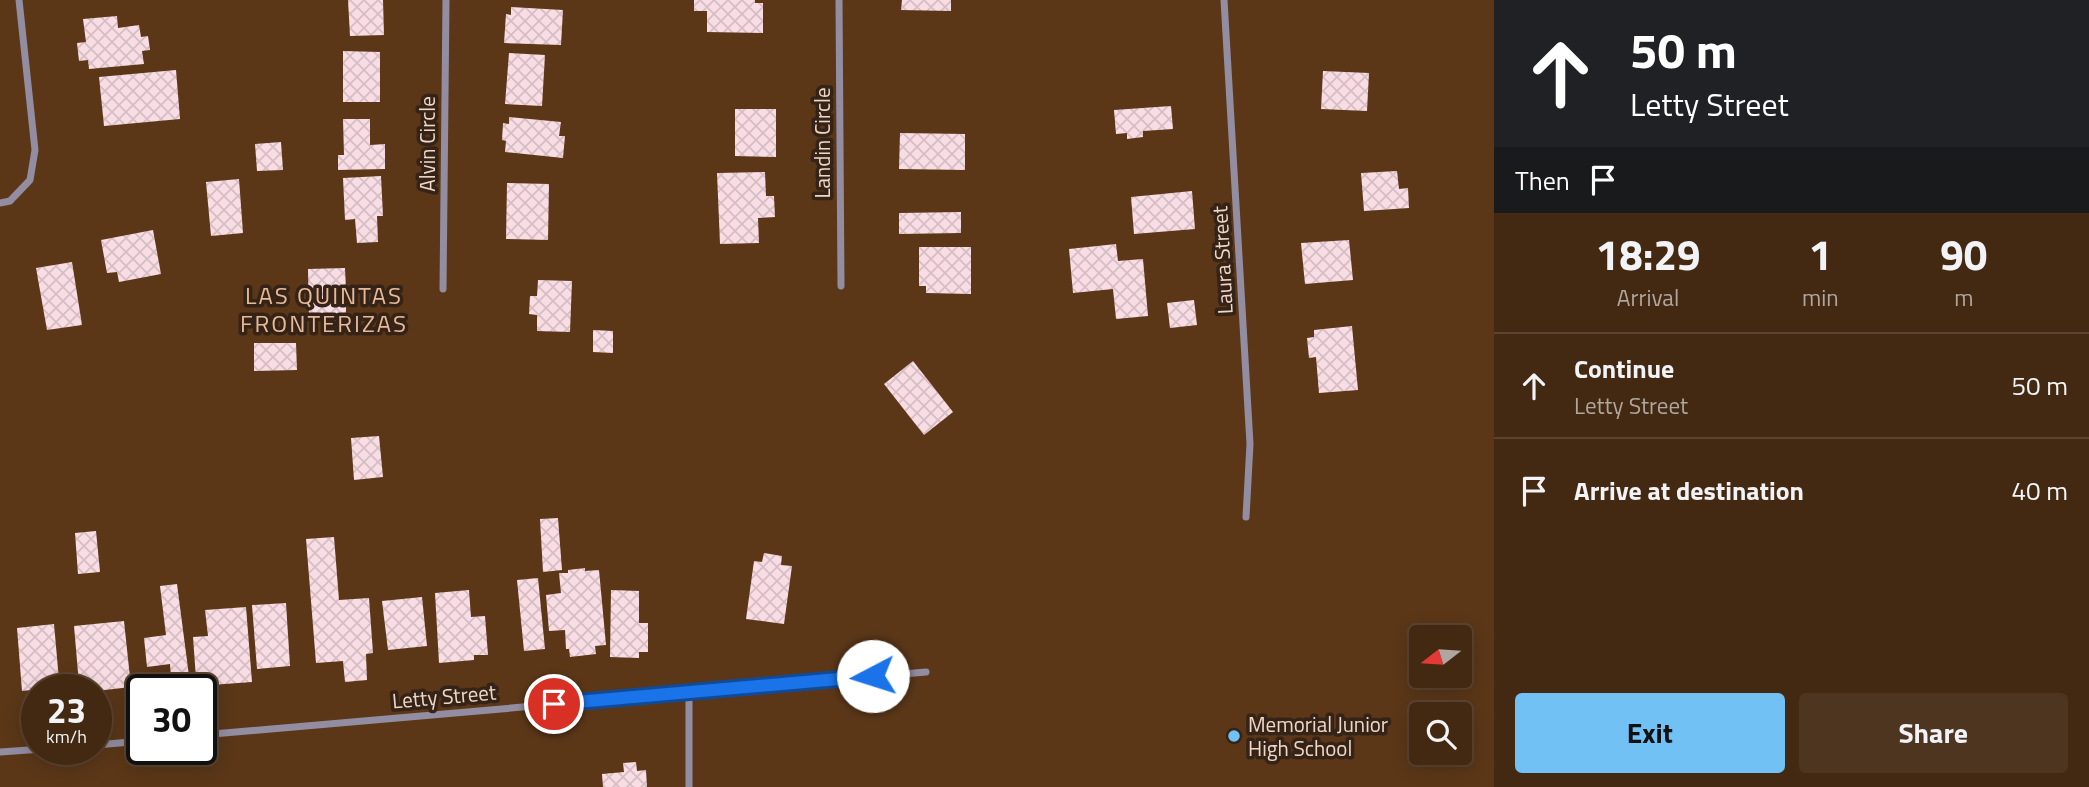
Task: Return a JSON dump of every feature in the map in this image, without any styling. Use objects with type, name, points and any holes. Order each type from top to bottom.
[{"type":"street","points":[[0,203],[10,201],[30,180],[35,150],[19,0]]},
{"type":"street","name":"Alvin Circle","points":[[443,289],[446,0]]},
{"type":"street","name":"Landin Circle","points":[[839,0],[841,286]]},
{"type":"street","name":"Laura Street","points":[[1224,0],[1250,444],[1246,517]]},
{"type":"street","name":"Letty Street","points":[[217,734],[926,672]]},
{"type":"street","points":[[689,691],[689,787]]},
{"type":"street","points":[[0,752],[21,751]]},
{"type":"building","points":[[348,0],[383,0],[384,35],[350,36]]},
{"type":"building","points":[[694,0],[755,0],[755,3],[763,3],[763,33],[707,32],[707,11],[694,11]]},
{"type":"building","points":[[902,0],[951,0],[951,11],[901,10]]},
{"type":"building","points":[[511,7],[563,10],[561,45],[504,43],[506,14],[511,15]]},
{"type":"building","points":[[117,16],[118,28],[139,25],[141,37],[148,36],[150,50],[142,51],[144,64],[89,69],[88,60],[79,61],[77,43],[86,42],[83,19]]},
{"type":"building","points":[[343,51],[380,52],[380,102],[343,102]]},
{"type":"building","points":[[509,53],[545,55],[542,106],[505,104]]},
{"type":"building","points":[[176,70],[180,119],[104,126],[99,77]]},
{"type":"building","points":[[1323,71],[1369,73],[1367,111],[1321,109]]},
{"type":"building","points":[[1171,106],[1173,129],[1143,131],[1143,137],[1127,139],[1127,133],[1116,134],[1114,110]]},
{"type":"building","points":[[735,109],[776,109],[776,157],[735,156]]},
{"type":"building","points":[[509,117],[561,122],[559,136],[565,136],[563,158],[505,152],[506,141],[502,140],[503,123],[509,124]]},
{"type":"building","points":[[343,119],[370,119],[370,145],[385,144],[385,169],[338,170],[338,155],[344,155]]},
{"type":"building","points":[[900,133],[965,134],[965,170],[899,169]]},
{"type":"building","points":[[281,142],[283,170],[257,171],[255,144]]},
{"type":"building","points":[[1397,171],[1399,189],[1408,188],[1409,208],[1364,211],[1361,173]]},
{"type":"building","points":[[765,172],[766,196],[774,196],[775,217],[758,218],[759,243],[720,244],[717,173]]},
{"type":"building","points":[[381,176],[383,216],[377,216],[378,242],[357,243],[355,219],[345,220],[343,178]]},
{"type":"building","points":[[239,179],[243,233],[211,236],[206,182]]},
{"type":"building","points":[[507,183],[549,184],[548,240],[506,239]]},
{"type":"building","points":[[1192,191],[1195,229],[1134,234],[1131,197]]},
{"type":"building","points":[[961,212],[961,233],[899,234],[899,213]]},
{"type":"building","points":[[153,230],[161,274],[119,282],[117,272],[107,273],[101,240]]},
{"type":"building","points":[[1349,240],[1353,280],[1305,284],[1301,243]]},
{"type":"building","points":[[1116,244],[1118,261],[1143,259],[1148,316],[1116,319],[1113,289],[1073,293],[1069,249]]},
{"type":"building","points":[[919,247],[971,247],[971,294],[926,293],[926,286],[919,286]]},
{"type":"building","points":[[72,262],[82,325],[47,330],[36,268]]},
{"type":"building","points":[[345,268],[346,289],[354,289],[354,303],[346,303],[346,321],[309,321],[308,269]]},
{"type":"building","points":[[538,280],[572,281],[570,332],[537,331],[537,315],[529,314],[530,296],[537,296]]},
{"type":"building","points":[[1194,300],[1197,325],[1170,328],[1167,303]]},
{"type":"building","points":[[1352,326],[1358,390],[1319,393],[1316,357],[1309,358],[1307,338],[1314,337],[1314,330]]},
{"type":"building","points":[[593,330],[613,331],[613,353],[593,352]]},
{"type":"building","points":[[254,343],[296,343],[297,370],[254,371]]},
{"type":"building","points":[[913,361],[953,412],[924,435],[884,384]]},
{"type":"building","points":[[379,436],[383,477],[354,480],[351,438]]},
{"type":"building","points":[[558,518],[562,570],[543,572],[540,519]]},
{"type":"building","points":[[96,531],[100,572],[78,574],[75,533]]},
{"type":"building","points":[[334,537],[339,600],[369,598],[373,653],[366,654],[367,680],[345,682],[343,661],[316,663],[306,539]]},
{"type":"building","points":[[764,553],[782,556],[781,565],[792,566],[784,624],[746,619],[754,561],[762,562]]},
{"type":"building","points":[[585,568],[585,571],[599,570],[606,645],[595,646],[596,654],[570,657],[569,649],[566,649],[565,630],[549,631],[546,595],[561,593],[559,573]]},
{"type":"building","points":[[538,578],[545,649],[524,651],[517,580]]},
{"type":"building","points":[[177,584],[189,674],[171,674],[170,664],[147,667],[144,638],[166,635],[160,586]]},
{"type":"building","points":[[469,590],[471,617],[485,616],[488,655],[474,655],[474,660],[439,663],[435,593]]},
{"type":"building","points":[[611,590],[639,591],[639,623],[648,623],[648,652],[639,652],[639,658],[610,657]]},
{"type":"building","points":[[422,597],[427,646],[388,650],[382,601]]},
{"type":"building","points":[[286,603],[290,666],[257,669],[252,605]]},
{"type":"building","points":[[246,607],[252,682],[217,685],[217,674],[196,674],[193,637],[208,636],[205,610]]},
{"type":"building","points":[[124,621],[130,674],[126,674],[126,688],[112,689],[112,674],[78,674],[74,626]]},
{"type":"building","points":[[54,624],[58,674],[21,674],[21,678],[17,628]]},
{"type":"building","points":[[636,762],[637,771],[646,770],[647,787],[603,787],[602,774],[624,772],[623,763]]},
{"type":"place","name":"Memorial Junior High School","points":[[1234,736]]},
{"type":"district","name":"LAS QUINTAS FRONTERIZAS","points":[[324,309]]},
{"type":"route","points":[[554,704],[873,676]]}]
